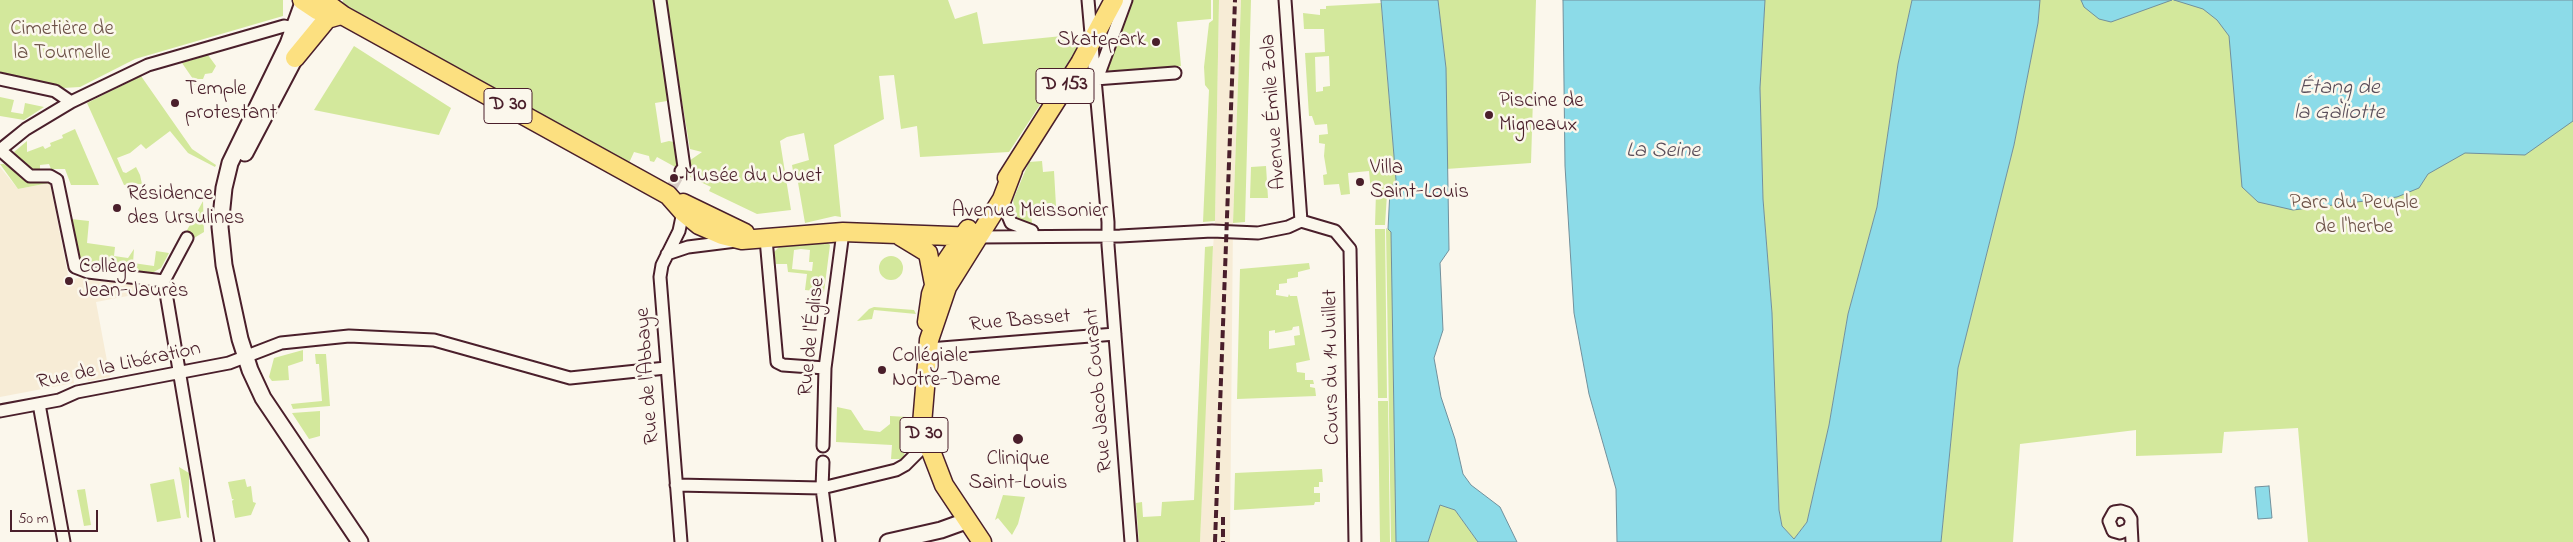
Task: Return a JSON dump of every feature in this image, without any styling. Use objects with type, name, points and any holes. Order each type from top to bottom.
[{"type":"main road","name":"D 153","points":[[929,344],[927,313],[934,284],[943,265],[971,236],[1092,42],[1114,0]]},
{"type":"main road","name":"D 30","points":[[311,2],[342,16],[670,193],[683,212]]},
{"type":"main road","points":[[296,58],[327,19],[342,16]]},
{"type":"main road","name":"D 30","points":[[982,542],[966,521],[944,485],[926,444],[922,424],[929,344],[947,288],[971,236],[1005,191],[1013,170]]},
{"type":"main road","name":"Avenue Meissonier","points":[[670,193],[706,224]]},
{"type":"main road","name":"Avenue Meissonier","points":[[683,212],[706,224],[755,239],[843,232],[971,236]]},
{"type":"main road","name":"D 30","points":[[897,234],[928,253],[934,284]]},
{"type":"street","points":[[660,0],[682,169]]},
{"type":"street","name":"Rue Jacob Courant","points":[[1088,0],[1108,222],[1107,235],[1131,542]]},
{"type":"street","points":[[1095,79],[1100,71],[1126,0]]},
{"type":"street","name":"Avenue Émile Zola","points":[[1285,0],[1302,221]]},
{"type":"street","points":[[222,202],[296,58],[311,2]]},
{"type":"street","points":[[164,281],[88,272],[75,267],[57,180],[50,176],[30,176],[0,150],[26,129],[71,102],[148,65],[284,26],[302,30]]},
{"type":"street","points":[[302,30],[230,164],[222,202],[220,227],[224,265],[245,359],[263,398],[360,539]]},
{"type":"street","points":[[1095,79],[1175,73]]},
{"type":"street","points":[[0,79],[56,91],[71,102]]},
{"type":"street","points":[[1005,191],[1004,206],[1011,223],[1044,235]]},
{"type":"street","name":"Rue de l'Abbaye","points":[[681,542],[660,277],[662,265],[680,230],[683,212]]},
{"type":"street","name":"Cours du 14 Juillet","points":[[1302,221],[1335,231],[1350,249],[1355,542]]},
{"type":"street","name":"Avenue Meissonier","points":[[971,236],[1258,233],[1288,227],[1302,221]]},
{"type":"street","points":[[695,247],[706,224]]},
{"type":"street","points":[[667,254],[681,237],[706,224]]},
{"type":"street","name":"Rue de l'Église","points":[[823,446],[825,368],[843,232]]},
{"type":"street","points":[[187,238],[164,281],[208,542]]},
{"type":"street","points":[[667,254],[695,247],[755,239],[778,362],[825,368]]},
{"type":"street","name":"Rue Basset","points":[[929,344],[1115,334]]},
{"type":"street","name":"Rue de la Libération","points":[[0,411],[59,400],[77,392],[245,359],[281,343],[349,336],[434,340],[570,378],[666,368]]},
{"type":"street","points":[[39,404],[64,542]]},
{"type":"street","points":[[676,485],[822,488],[896,470],[905,465],[926,444]]},
{"type":"street","points":[[823,462],[822,488],[829,542]]},
{"type":"street","points":[[888,542],[941,530],[966,521]]},
{"type":"street","points":[[2131,523],[2132,542]]},
{"type":"shaded area","points":[[1219,0],[1241,0],[1233,223],[1230,542],[1200,542],[1208,318],[1215,221]]},
{"type":"shaded area","name":"Collège Jean-Jaurès","points":[[0,167],[18,189],[50,183],[69,280],[93,275],[147,282],[149,292],[96,302],[110,377],[88,381],[85,368],[72,370],[74,383],[0,397]]},
{"type":"green space","name":"Cimetière de la Tournelle","points":[[0,0],[283,0],[283,16],[135,59],[80,87],[63,88],[0,75]]},
{"type":"green space","points":[[343,0],[656,0],[664,47],[667,101],[655,103],[661,143],[669,141],[678,143],[677,168],[657,157],[654,162],[650,161],[649,156],[634,152],[629,163],[342,3]]},
{"type":"green space","points":[[665,0],[948,0],[955,19],[977,12],[983,44],[1082,34],[1076,50],[1009,152],[920,157],[917,126],[901,129],[894,75],[879,76],[884,119],[834,145],[841,217],[835,216],[805,223],[796,171],[793,171],[792,165],[809,160],[804,133],[787,137],[780,141],[791,210],[757,214],[709,191],[711,187],[688,176],[689,161],[702,152],[690,149]]},
{"type":"green space","points":[[1131,0],[1211,0],[1211,19],[1177,22],[1181,66],[1106,71]]},
{"type":"green space","points":[[1213,0],[1219,0],[1215,221],[1203,222],[1209,90],[1205,85],[1204,67],[1209,23],[1213,20]]},
{"type":"green space","points":[[1241,0],[1251,0],[1245,222],[1233,223]]},
{"type":"green space","name":"Piscine de Migneaux","points":[[1438,0],[1536,0],[1531,163],[1446,169],[1446,68]]},
{"type":"green space","points":[[1765,0],[1912,0],[1898,64],[1877,207],[1848,314],[1829,425],[1807,522],[1794,539],[1782,526],[1779,510],[1772,313],[1763,199],[1760,88]]},
{"type":"green space","name":"Parc du Peuple de l'herbe","points":[[2040,0],[2573,0],[2573,542],[2308,542],[2298,428],[2224,432],[2222,453],[2136,456],[2136,430],[2020,444],[2013,542],[1941,542],[1958,368],[2014,145],[2038,23]]},
{"type":"green space","points":[[1381,3],[1396,180],[1390,190],[1377,192],[1387,194],[1385,225],[1375,225],[1376,192],[1371,192],[1369,171],[1348,173],[1350,194],[1341,195],[1339,184],[1324,185],[1323,175],[1327,174],[1324,156],[1325,144],[1319,143],[1319,135],[1328,134],[1327,124],[1315,125],[1312,116],[1309,116],[1305,53],[1325,52],[1324,29],[1304,29],[1303,13],[1320,15],[1320,9],[1326,9],[1326,6]],"holes":[[[1329,56],[1330,86],[1323,87],[1323,91],[1316,92],[1315,57]]]},
{"type":"green space","points":[[354,46],[451,108],[439,135],[314,110]]},
{"type":"green space","points":[[208,55],[216,66],[212,73],[205,74],[203,79],[197,79],[195,85],[192,83],[193,79],[182,63]]},
{"type":"green space","points":[[141,76],[192,149],[216,165],[215,167],[188,153],[170,131],[146,149],[141,144],[130,153],[117,158],[123,172],[126,173],[136,167],[142,184],[124,185],[87,103]]},
{"type":"green space","points":[[0,97],[14,100],[11,112],[23,114],[25,103],[44,107],[24,120],[0,116]]},
{"type":"green space","points":[[75,129],[99,185],[71,185],[65,169],[51,169],[49,164],[40,165],[40,170],[30,170],[14,152],[27,141],[27,152],[43,146],[45,149],[51,146],[50,143],[63,138],[62,135]]},
{"type":"green space","points":[[1042,161],[1043,172],[1054,171],[1056,206],[1052,207],[1052,203],[1035,204],[1035,211],[1031,212],[1032,224],[1024,223],[1016,216],[1013,200],[1029,162]]},
{"type":"green space","points":[[0,164],[4,164],[25,179],[49,183],[18,189]]},
{"type":"green space","points":[[1266,166],[1268,198],[1250,198],[1251,167]]},
{"type":"green space","points":[[203,201],[204,232],[194,238],[186,232]]},
{"type":"green space","points":[[71,219],[89,221],[87,243],[115,247],[114,256],[128,258],[134,249],[133,263],[154,266],[156,251],[169,253],[161,268],[150,274],[88,266],[79,260]]},
{"type":"green space","points":[[1386,228],[1391,232],[1396,542],[1391,542]]},
{"type":"green space","points":[[1375,229],[1385,229],[1387,398],[1378,398]]},
{"type":"green space","points":[[826,241],[830,245],[824,292],[805,290],[807,274],[788,272],[787,264],[776,264],[774,252],[779,247]],"holes":[[[794,250],[810,250],[809,262],[813,262],[812,271],[792,269]]]},
{"type":"green space","points":[[1213,246],[1200,542],[1139,542],[1136,503],[1142,502],[1143,517],[1161,516],[1162,502],[1194,500],[1205,247]]},
{"type":"green space","points":[[891,256],[900,259],[903,268],[900,277],[891,280],[882,277],[879,268],[882,259]]},
{"type":"green space","points":[[1309,263],[1310,269],[1298,272],[1298,277],[1287,279],[1287,283],[1279,284],[1279,290],[1276,290],[1276,295],[1288,297],[1289,294],[1290,296],[1297,296],[1310,360],[1296,363],[1297,372],[1305,373],[1305,380],[1313,380],[1314,384],[1310,384],[1310,387],[1315,388],[1316,396],[1237,399],[1240,269]],"holes":[[[1299,326],[1300,335],[1294,336],[1295,345],[1269,349],[1269,331],[1275,330],[1275,333],[1292,330],[1293,327]]]},
{"type":"green space","points":[[874,307],[914,310],[916,314],[874,310],[872,319],[857,321],[869,309]]},
{"type":"green space","points":[[303,350],[303,361],[288,366],[289,380],[272,381],[269,377],[274,358]]},
{"type":"green space","points":[[315,354],[326,354],[330,406],[293,409],[291,404],[322,401],[319,364],[316,364]]},
{"type":"green space","points":[[1378,401],[1388,401],[1390,542],[1380,542]]},
{"type":"green space","points":[[837,407],[851,410],[864,430],[880,432],[890,424],[890,416],[907,417],[904,459],[891,459],[892,445],[836,442]]},
{"type":"green space","points":[[320,411],[320,436],[309,439],[292,413]]},
{"type":"green space","points":[[179,467],[189,473],[189,518],[187,517]]},
{"type":"green space","points":[[1322,469],[1323,482],[1319,482],[1319,487],[1314,487],[1314,493],[1320,493],[1320,502],[1315,502],[1314,505],[1234,510],[1235,473]]},
{"type":"green space","points":[[174,479],[181,518],[157,522],[150,484]]},
{"type":"green space","points":[[245,479],[247,487],[251,486],[253,502],[256,503],[251,515],[235,518],[232,501],[234,499],[232,499],[228,482]]},
{"type":"green space","points":[[85,489],[91,525],[84,526],[77,490]]},
{"type":"green space","points":[[1003,495],[1025,497],[1018,524],[1012,535],[998,518],[995,520]]},
{"type":"green space","points":[[1440,504],[1455,510],[1478,542],[1428,542]]},
{"type":"water","points":[[1381,0],[1438,0],[1446,68],[1449,250],[1440,263],[1443,330],[1434,358],[1441,397],[1455,439],[1463,474],[1471,485],[1500,507],[1517,542],[1478,542],[1455,510],[1440,505],[1428,542],[1396,542],[1391,232],[1388,229],[1390,190],[1396,180]]},
{"type":"water","name":"La Seine","points":[[1563,0],[1765,0],[1760,88],[1763,199],[1772,313],[1779,510],[1782,526],[1794,539],[1807,522],[1829,425],[1848,314],[1877,207],[1898,64],[1912,0],[2040,0],[2038,23],[2014,145],[1958,368],[1941,542],[1617,542],[1616,489],[1589,394],[1574,313],[1565,166]]},
{"type":"water","points":[[2081,0],[2172,0],[2111,22],[2099,19],[2084,7]]},
{"type":"water","name":"Étang de la Galiotte","points":[[2174,0],[2573,0],[2573,121],[2525,155],[2465,153],[2428,174],[2419,188],[2397,197],[2293,210],[2258,202],[2242,187],[2229,36],[2217,20],[2203,9]]},
{"type":"water","points":[[2269,486],[2272,518],[2258,519],[2255,487]]},
{"type":"tunnel","points":[[672,187],[681,171]]},
{"type":"railway","points":[[1215,542],[1235,0]]},
{"type":"railway","points":[[1223,517],[1223,542]]},
{"type":"place","name":"Skatepark","points":[[1156,42]]},
{"type":"place","name":"Temple protestant","points":[[175,103]]},
{"type":"place","name":"Piscine de Migneaux","points":[[1489,115]]},
{"type":"place","name":"Musée du Jouet","points":[[674,178]]},
{"type":"place","name":"Villa Saint-Louis","points":[[1360,182]]},
{"type":"place","name":"Résidence des Ursulines","points":[[117,208]]},
{"type":"place","name":"Collège Jean-Jaurès","points":[[69,281]]},
{"type":"place","name":"Collégiale Notre-Dame","points":[[882,370]]},
{"type":"place","name":"Clinique Saint-Louis","points":[[1018,439]]}]
